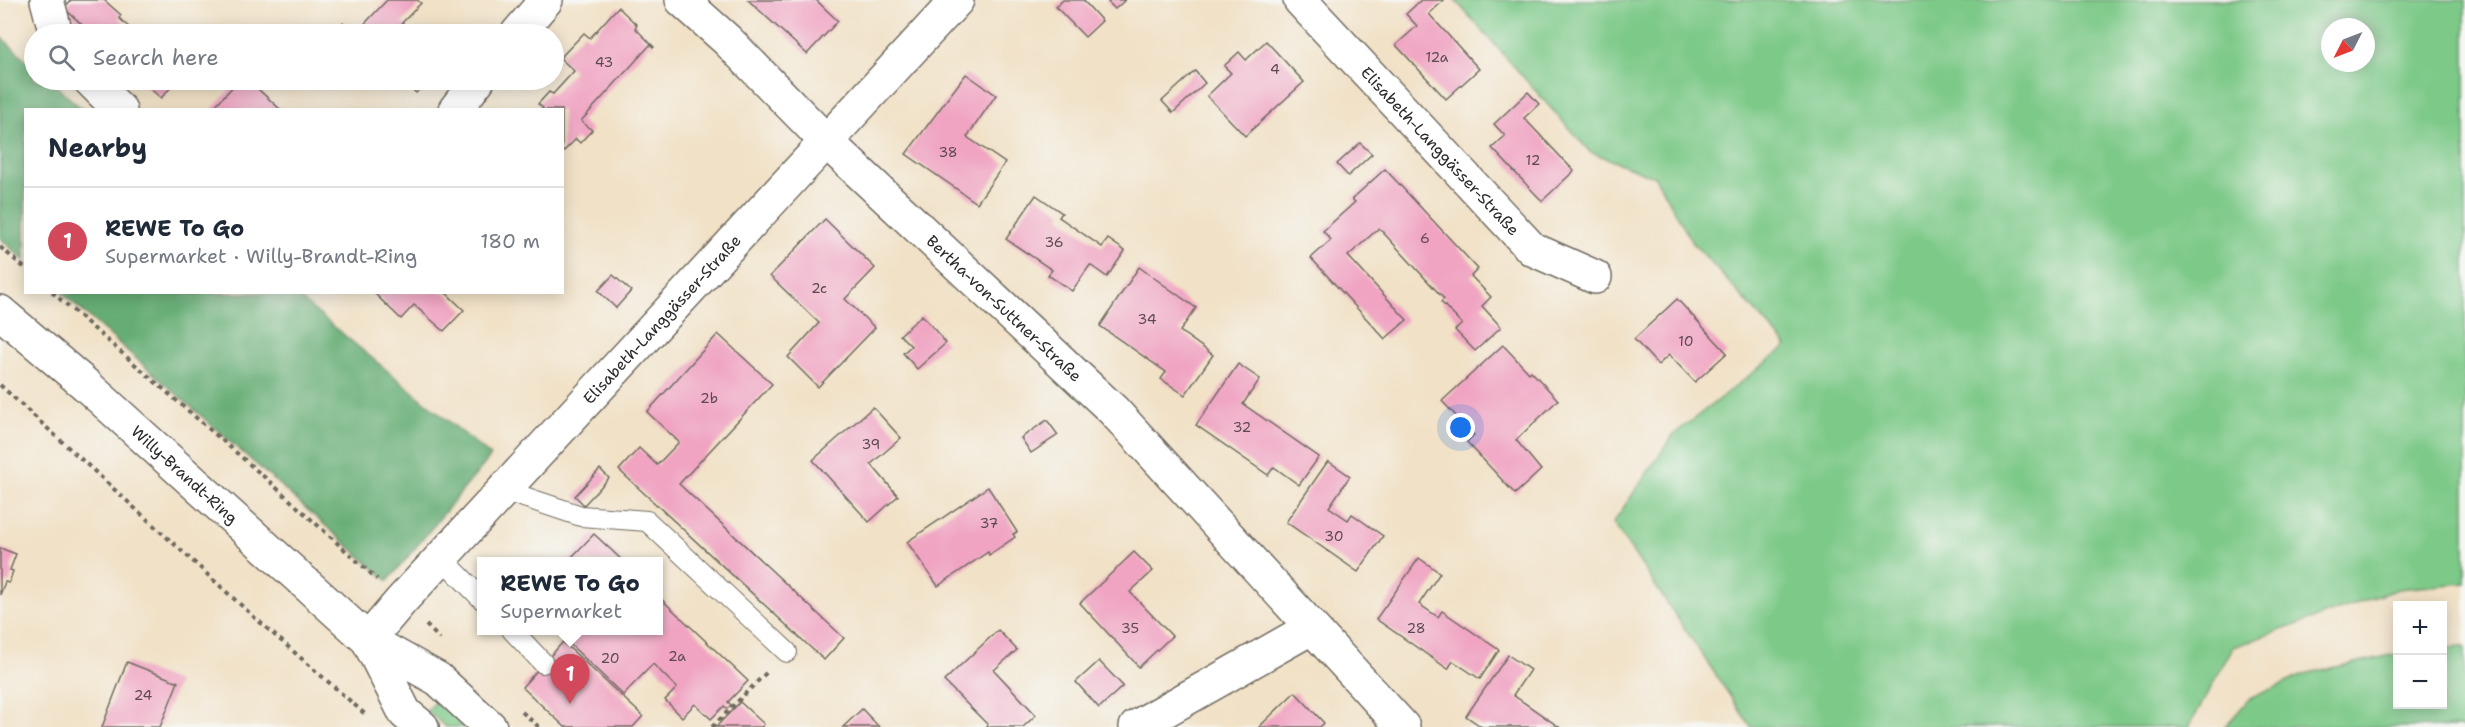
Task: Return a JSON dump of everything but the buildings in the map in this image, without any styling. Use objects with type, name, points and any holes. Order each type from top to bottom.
[{"type":"street","points":[[46,0],[53,24]]},
{"type":"street","points":[[526,24],[546,0]]},
{"type":"street","name":"Bertha-von-Suttner-Straße","points":[[682,0],[726,40],[826,141],[1113,410],[1402,727]]},
{"type":"street","name":"Elisabeth-Langgässer-Straße","points":[[368,640],[400,601],[957,0]]},
{"type":"street","name":"Elisabeth-Langgässer-Straße","points":[[1300,0],[1532,249],[1595,277]]},
{"type":"street","points":[[100,90],[118,108]]},
{"type":"street","points":[[456,108],[470,90]]},
{"type":"street","name":"Willy-Brandt-Ring","points":[[0,312],[86,385],[368,640],[438,679],[490,727]]},
{"type":"street","points":[[1136,727],[1311,628]]},
{"type":"street","name":"Willy-Brandt-Ring","points":[[368,640],[405,713],[422,727]]},
{"type":"lane","points":[[503,490],[581,516],[647,521],[787,652]]},
{"type":"lane","points":[[441,557],[477,594]]},
{"type":"lane","points":[[517,635],[543,663]]},
{"type":"path","points":[[0,247],[24,267]]},
{"type":"path","points":[[54,294],[270,482],[443,641]]},
{"type":"path","points":[[0,385],[254,617],[371,719]]},
{"type":"path","points":[[712,727],[787,652]]},
{"type":"path","points":[[521,711],[539,727]]},
{"type":"green space","points":[[1455,0],[2465,0],[2465,583],[2398,589],[2233,647],[2189,727],[1751,727],[1613,523],[1673,435],[1787,346],[1692,242],[1655,177],[1590,152]]},
{"type":"green space","points":[[0,36],[24,58],[24,90],[60,90],[81,108],[24,108],[24,260],[0,238]]},
{"type":"green space","points":[[63,294],[294,294],[491,456],[388,581]]},
{"type":"green space","points":[[2465,647],[2465,727],[2225,727],[2249,699],[2308,673],[2393,655],[2393,709],[2447,709],[2447,648]]},
{"type":"green space","points":[[438,699],[469,727],[446,727],[427,711]]},
{"type":"place","name":"REWE To Go","points":[[570,704]]}]
